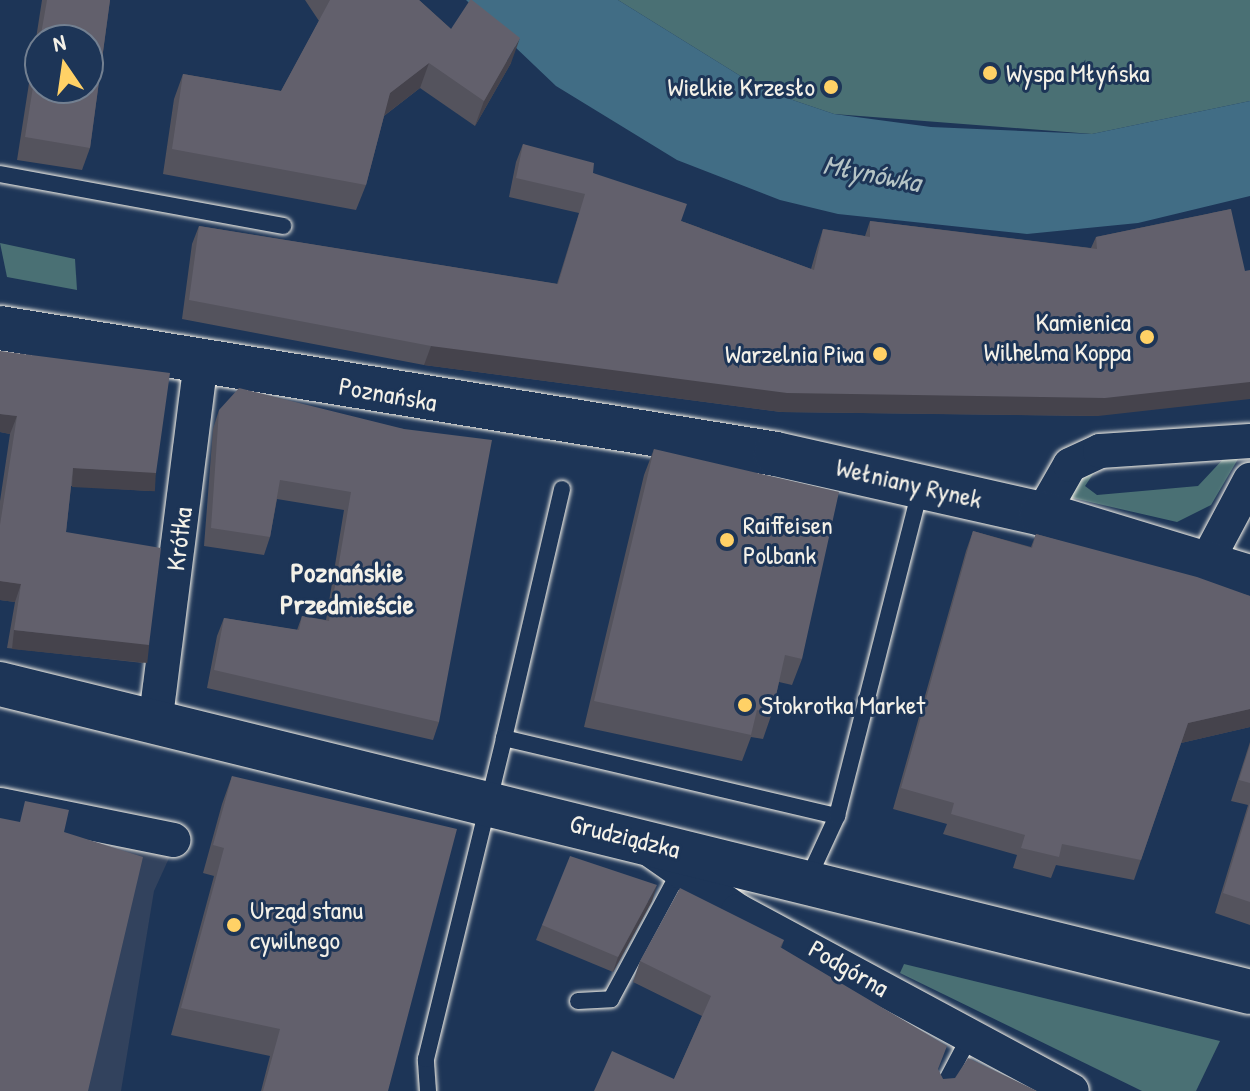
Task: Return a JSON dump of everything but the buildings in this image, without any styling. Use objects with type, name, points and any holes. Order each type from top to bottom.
[{"type":"main road","name":"Poznańska","points":[[0,328],[776,454]]},
{"type":"main road","name":"Wełniany Rynek","points":[[776,454],[921,484],[1042,514],[1207,561],[1250,577]]},
{"type":"main road","name":"Grudziądzka","points":[[0,684],[156,717],[1250,992]]},
{"type":"street","name":"Krótka","points":[[156,717],[201,362]]},
{"type":"street","points":[[1042,514],[1070,465],[1100,451],[1250,441]]},
{"type":"street","points":[[1207,561],[1250,480]]},
{"type":"street","points":[[0,805],[173,840]]},
{"type":"street","name":"Podgórna","points":[[632,837],[738,911],[1072,1091]]},
{"type":"lane","points":[[0,174],[283,226]]},
{"type":"lane","points":[[806,882],[837,816],[921,484]]},
{"type":"lane","points":[[428,1091],[426,1059],[562,489]]},
{"type":"lane","points":[[504,738],[837,816]]},
{"type":"lane","points":[[578,1001],[611,999],[680,871]]},
{"type":"lane","points":[[941,1091],[970,1036]]},
{"type":"shaded area","points":[[0,805],[170,856],[154,891],[121,1091],[0,1091]]},
{"type":"green space","name":"Wyspa Młyńska","points":[[618,0],[1250,0],[1250,101],[1092,134],[834,114],[763,90]]},
{"type":"green space","points":[[0,243],[75,259],[77,290],[7,277]]},
{"type":"green space","points":[[1227,455],[1238,459],[1211,505],[1177,522],[1068,497],[1081,471],[1095,471],[1085,486],[1097,495],[1198,486]]},
{"type":"green space","points":[[904,964],[1220,1041],[1196,1091],[1142,1091],[900,973]]},
{"type":"water","name":"Młynówka","points":[[466,0],[618,0],[763,90],[834,114],[931,127],[1092,134],[1250,101],[1250,196],[1138,223],[1027,234],[838,214],[780,200],[677,160],[556,86]]},
{"type":"place","name":"Wyspa Młyńska","points":[[990,73]]},
{"type":"place","name":"Wielkie Krzesło","points":[[831,87]]},
{"type":"place","name":"Kamienica Wilhelma Koppa","points":[[1147,337]]},
{"type":"place","name":"Warzelnia Piwa","points":[[880,354]]},
{"type":"place","name":"Raiffeisen Polbank","points":[[727,540]]},
{"type":"place","name":"Stokrotka Market","points":[[745,705]]},
{"type":"place","name":"Urząd stanu cywilnego","points":[[234,925]]},
{"type":"district","name":"Poznańskie Przedmieście","points":[[347,588]]}]
